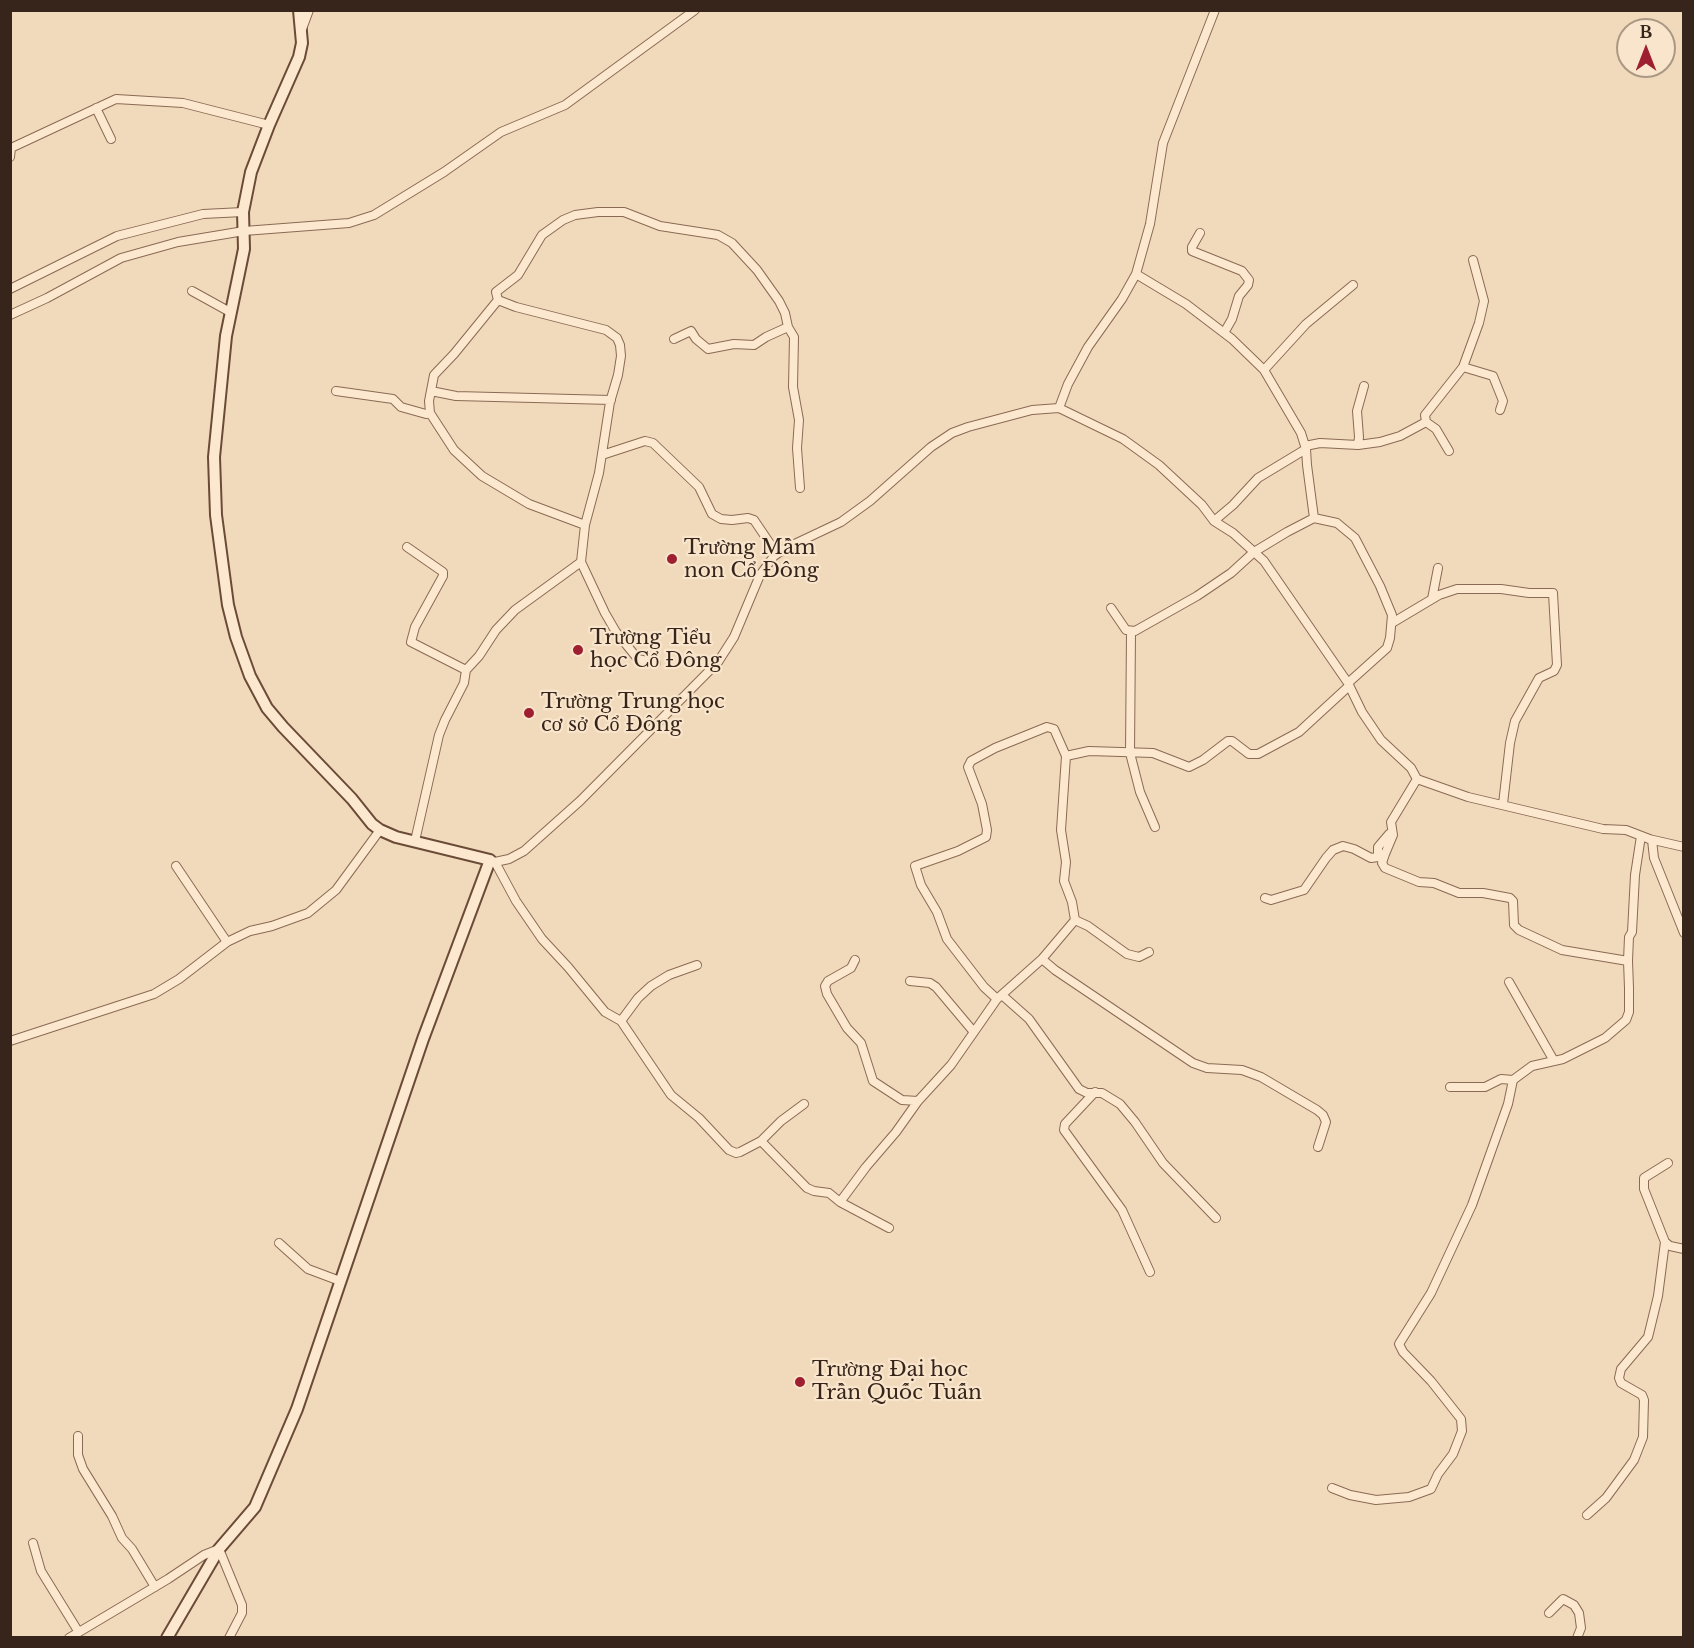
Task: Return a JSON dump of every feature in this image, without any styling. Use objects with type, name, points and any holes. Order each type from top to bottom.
[{"type":"street","points":[[299,10],[302,30]]},
{"type":"street","points":[[309,10],[302,30],[299,57],[251,172],[243,221],[244,249],[230,312],[214,457],[216,515],[228,605],[233,626],[258,693],[282,727],[315,759],[380,830],[396,837],[493,861],[509,859],[524,851],[580,801],[717,662],[734,637],[760,575],[777,554],[841,522],[870,501],[931,447],[952,433],[1032,410],[1059,408],[1123,439],[1159,465],[1202,505],[1214,521],[1233,532],[1264,561],[1348,684],[1362,712],[1381,740],[1411,768],[1417,779],[1468,797],[1604,829],[1626,830],[1652,840],[1654,858],[1683,933]]},
{"type":"street","points":[[10,289],[117,236],[203,214],[243,221],[342,224],[362,220],[444,172],[501,132],[565,105],[695,10]]},
{"type":"street","points":[[1059,408],[1068,384],[1088,347],[1122,299],[1136,274],[1150,224],[1163,143],[1215,10]]},
{"type":"street","points":[[10,157],[11,148],[116,99],[183,103],[269,125]]},
{"type":"street","points":[[96,108],[111,139]]},
{"type":"street","points":[[498,300],[496,292],[518,275],[542,236],[563,220],[586,213],[618,211],[660,226],[718,235],[732,243],[757,270],[779,301],[794,338],[793,387],[799,420],[796,448],[800,488]]},
{"type":"street","points":[[10,315],[121,258],[243,221]]},
{"type":"street","points":[[1200,233],[1192,251],[1242,271],[1249,280],[1248,285],[1239,296],[1232,319],[1224,333]]},
{"type":"street","points":[[1449,451],[1436,429],[1426,422],[1425,415],[1463,367],[1479,323],[1484,301],[1473,260]]},
{"type":"street","points":[[1136,274],[1186,304],[1224,333],[1264,370],[1301,433],[1306,448],[1306,465],[1314,518]]},
{"type":"street","points":[[1264,370],[1306,324],[1353,285]]},
{"type":"street","points":[[192,291],[230,312]]},
{"type":"street","points":[[498,300],[434,375],[429,401],[430,413],[454,450],[490,481],[529,504],[585,525]]},
{"type":"street","points":[[498,300],[516,307],[606,330],[617,338],[621,356],[618,375],[611,400],[599,473],[585,525],[581,562],[616,632],[638,659],[656,663]]},
{"type":"street","points":[[674,339],[691,331],[696,339],[708,349],[734,344],[754,345],[788,327]]},
{"type":"street","points":[[1463,367],[1493,376],[1503,401],[1500,410]]},
{"type":"street","points":[[1358,445],[1357,411],[1364,386]]},
{"type":"street","points":[[336,391],[393,399],[401,407],[430,413]]},
{"type":"street","points":[[431,391],[456,396],[611,400]]},
{"type":"street","points":[[1214,521],[1233,505],[1258,478],[1306,448],[1320,443],[1358,445],[1389,440],[1426,422]]},
{"type":"street","points":[[602,455],[645,441],[653,443],[699,488],[712,514],[732,520],[748,518],[754,520],[777,554]]},
{"type":"street","points":[[1066,756],[1089,751],[1155,754],[1191,767],[1228,741],[1232,741],[1249,754],[1258,754],[1299,732],[1387,648],[1392,613],[1355,538],[1337,523],[1314,518],[1254,552],[1231,573],[1197,596],[1131,632]]},
{"type":"street","points":[[406,547],[443,572],[443,576],[415,627],[411,642],[466,670]]},
{"type":"street","points":[[415,841],[440,735],[464,682],[466,670],[479,656],[496,630],[515,610],[581,562]]},
{"type":"street","points":[[1432,599],[1438,568]]},
{"type":"street","points":[[1392,623],[1447,592],[1475,588],[1529,593],[1549,592],[1554,595],[1556,668],[1539,678],[1515,721],[1503,804]]},
{"type":"street","points":[[1111,608],[1126,630],[1131,632]]},
{"type":"street","points":[[1131,632],[1130,753],[1140,792],[1155,827]]},
{"type":"street","points":[[840,1202],[918,1101],[951,1065],[973,1031],[1000,997],[1042,959],[1075,920],[1072,902],[1064,881],[1066,862],[1061,830],[1066,756],[1054,729],[1047,727],[995,748],[971,761],[969,767],[982,804],[987,830],[986,837],[958,851],[915,866],[921,885],[937,912],[947,939],[984,987],[1000,997],[1024,1013],[1079,1089],[1087,1093],[1096,1092],[1108,1095],[1120,1104],[1136,1122],[1163,1163],[1192,1196],[1216,1218]]},
{"type":"street","points":[[1417,779],[1391,822],[1393,836],[1385,854],[1384,868],[1419,882],[1434,883],[1459,892],[1483,893],[1510,898],[1513,901],[1514,924],[1519,930],[1562,950],[1628,961]]},
{"type":"street","points":[[10,1041],[154,993],[179,979],[226,942],[250,931],[296,918],[318,906],[336,890],[380,830]]},
{"type":"street","points":[[1265,898],[1271,900],[1304,890],[1326,858],[1333,850],[1342,846],[1354,849],[1371,858],[1378,857],[1378,848],[1391,830]]},
{"type":"street","points":[[1644,837],[1683,848]]},
{"type":"street","points":[[1450,1087],[1485,1087],[1501,1079],[1513,1080],[1532,1066],[1554,1062],[1605,1038],[1625,1022],[1629,1012],[1629,937],[1632,932],[1635,875],[1644,837]]},
{"type":"street","points":[[493,861],[516,901],[542,939],[605,1012],[621,1021],[671,1095],[699,1118],[729,1150],[740,1152],[761,1141],[804,1104]]},
{"type":"street","points":[[167,1638],[219,1549],[255,1507],[297,1409],[423,1039],[493,861]]},
{"type":"street","points":[[176,866],[226,942]]},
{"type":"street","points":[[1075,920],[1088,926],[1127,954],[1139,957],[1149,952]]},
{"type":"street","points":[[1042,959],[1193,1063],[1207,1068],[1237,1069],[1252,1074],[1323,1114],[1326,1122],[1318,1147]]},
{"type":"street","points":[[855,960],[850,968],[828,981],[825,986],[827,994],[847,1028],[861,1043],[873,1081],[902,1100],[918,1101]]},
{"type":"street","points":[[621,1021],[638,998],[651,986],[669,975],[696,965]]},
{"type":"street","points":[[910,981],[930,983],[936,987],[973,1031]]},
{"type":"street","points":[[1509,982],[1554,1062]]},
{"type":"street","points":[[1332,1488],[1350,1495],[1376,1500],[1409,1497],[1431,1489],[1438,1474],[1453,1454],[1462,1431],[1461,1419],[1431,1381],[1402,1352],[1399,1344],[1431,1293],[1472,1205],[1508,1104],[1513,1080]]},
{"type":"street","points":[[1096,1092],[1065,1124],[1064,1130],[1122,1210],[1150,1272]]},
{"type":"street","points":[[761,1141],[807,1188],[829,1193],[840,1202],[890,1228]]},
{"type":"street","points":[[1587,1515],[1606,1498],[1634,1460],[1643,1437],[1644,1400],[1642,1395],[1621,1383],[1619,1378],[1621,1369],[1648,1337],[1658,1296],[1665,1242],[1643,1183],[1644,1178],[1668,1163]]},
{"type":"street","points":[[1665,1242],[1670,1246],[1683,1249]]},
{"type":"street","points":[[279,1243],[308,1269],[340,1281]]},
{"type":"street","points":[[78,1436],[78,1455],[83,1468],[112,1516],[122,1538],[155,1587]]},
{"type":"street","points":[[33,1543],[41,1571],[78,1631]]},
{"type":"street","points":[[69,1638],[204,1555],[219,1549]]},
{"type":"street","points":[[219,1549],[242,1605],[242,1613],[229,1638]]},
{"type":"street","points":[[1549,1613],[1563,1599],[1575,1605],[1579,1613],[1581,1628],[1577,1638]]},
{"type":"place","name":"Trường Mầm non Cổ Đông","points":[[672,559]]},
{"type":"place","name":"Trường Tiểu học Cổ Đông","points":[[578,650]]},
{"type":"place","name":"Trường Trung học cơ sở Cổ Đông","points":[[529,713]]},
{"type":"place","name":"Trường Đại học Trần Quốc Tuấn","points":[[800,1382]]}]
